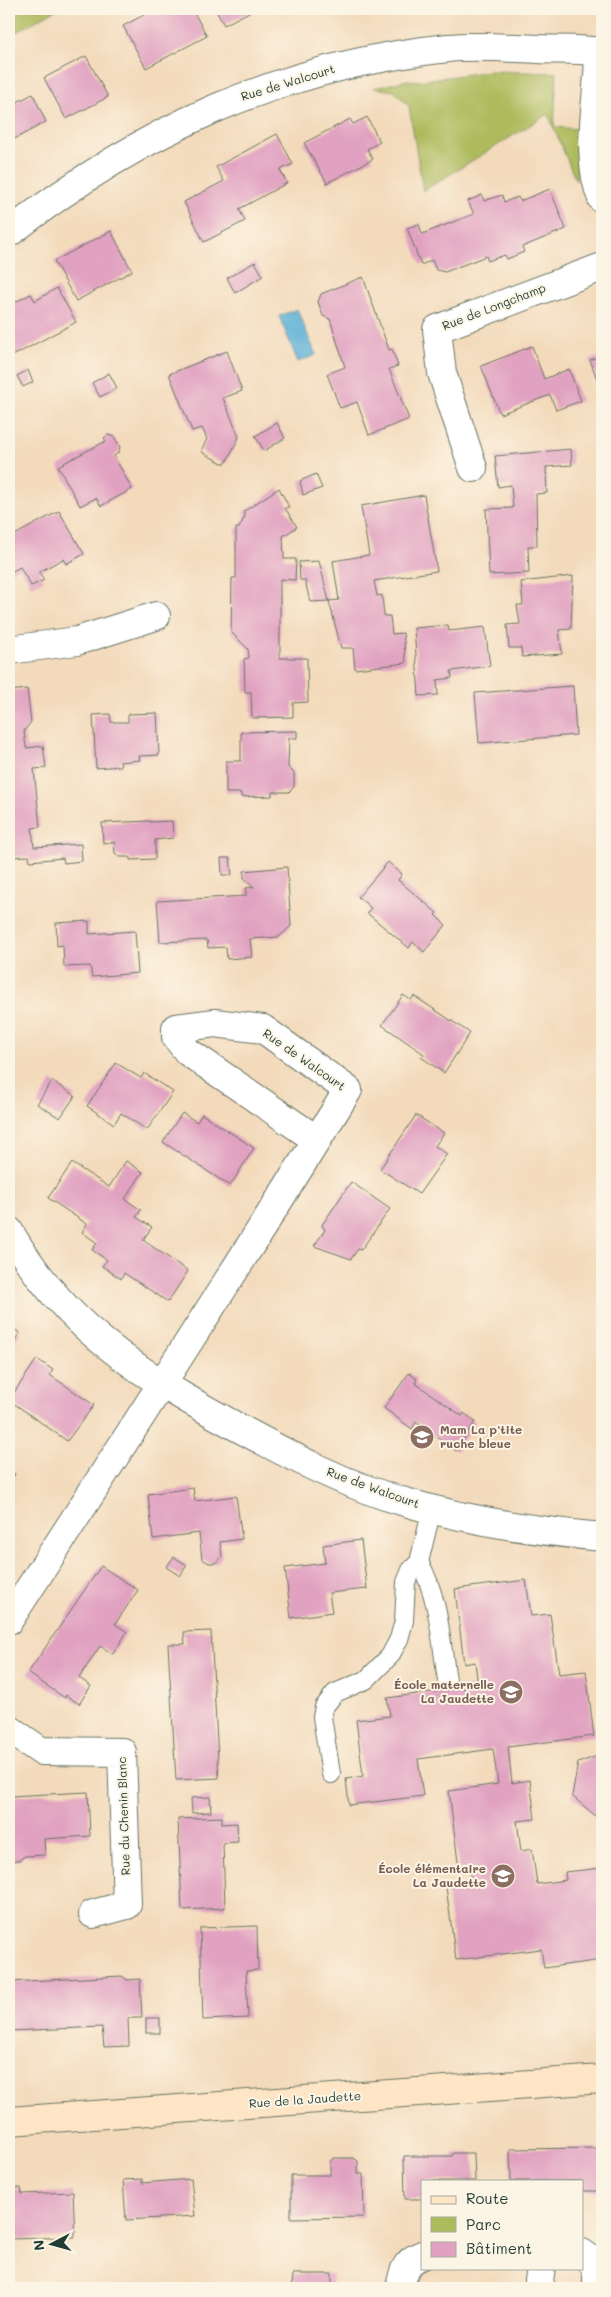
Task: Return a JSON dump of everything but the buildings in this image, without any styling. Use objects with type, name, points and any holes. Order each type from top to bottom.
[{"type":"street","name":"Rue de Walcourt","points":[[9,234],[103,166],[158,135],[210,109],[276,84],[358,62],[449,48],[600,52]]},
{"type":"street","points":[[600,52],[592,159],[595,181],[602,199]]},
{"type":"street","name":"Rue de Longchamp","points":[[472,468],[442,373],[437,329],[602,267]]},
{"type":"street","points":[[9,650],[77,642],[156,616]]},
{"type":"street","name":"Rue de Walcourt","points":[[163,1383],[317,1140],[348,1090],[263,1029],[215,1023],[176,1028],[176,1037],[188,1052],[317,1140]]},
{"type":"street","name":"Rue de Walcourt","points":[[9,1231],[23,1256],[54,1294],[88,1329],[184,1398],[319,1469],[404,1502],[432,1509],[525,1528],[602,1537]]},
{"type":"street","points":[[9,1620],[163,1383]]},
{"type":"street","name":"Rue du Chenin Blanc","points":[[9,1729],[41,1751],[122,1752],[127,1905],[93,1914]]},
{"type":"street","name":"Rue de la Jaudette","points":[[9,2121],[602,2079]]},
{"type":"street","points":[[400,2288],[405,2268],[415,2258],[421,2255]]},
{"type":"street","points":[[584,2255],[595,2265],[598,2277],[596,2288]]},
{"type":"street","points":[[541,2270],[539,2280],[541,2288]]},
{"type":"lane","points":[[331,1774],[322,1717],[324,1707],[334,1693],[366,1680],[390,1656],[399,1639],[404,1621],[406,1582],[411,1570],[419,1562],[432,1509]]},
{"type":"lane","points":[[419,1562],[429,1578],[447,1680]]},
{"type":"green space","points":[[9,9],[57,9],[9,36]]},
{"type":"green space","points":[[491,71],[557,73],[554,127],[579,129],[576,181],[548,114],[423,191],[409,106],[394,91],[374,88],[408,80],[419,81]]},
{"type":"water","points":[[297,309],[316,355],[298,362],[279,316]]},
{"type":"place","name":"Mam La p'tite ruche bleue","points":[[422,1437]]},
{"type":"place","name":"École maternelle La Jaudette","points":[[511,1692]]},
{"type":"place","name":"École élémentaire La Jaudette","points":[[503,1876]]}]
